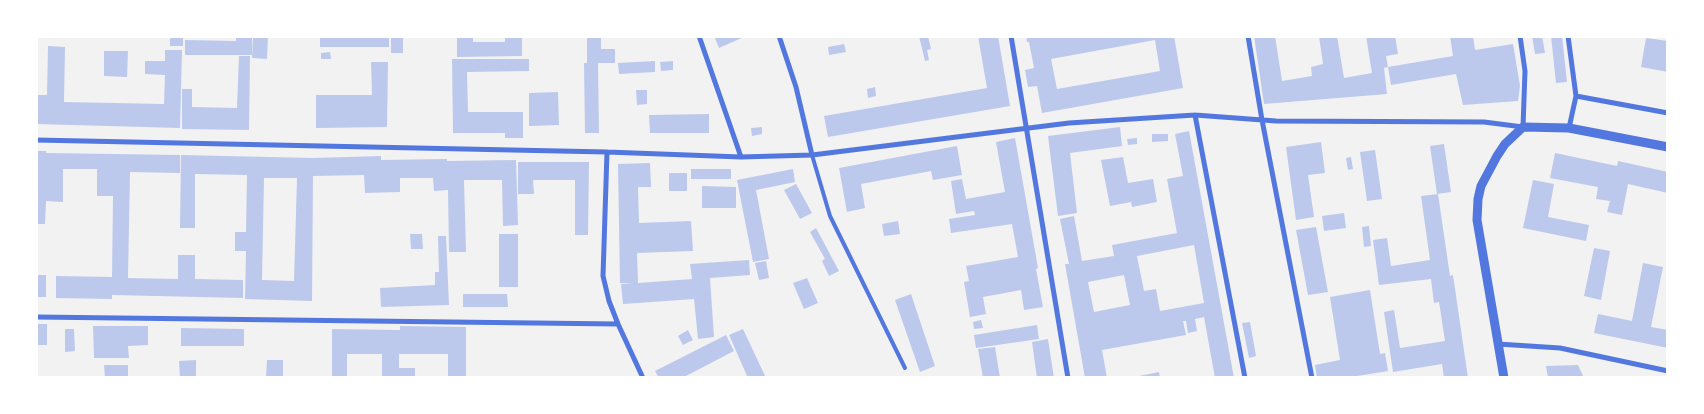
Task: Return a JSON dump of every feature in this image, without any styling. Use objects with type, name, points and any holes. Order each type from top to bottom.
[{"type":"street","points":[[699,36],[741,157]]},
{"type":"street","points":[[779,36],[796,87],[812,155]]},
{"type":"street","points":[[1011,36],[1068,378]]},
{"type":"street","points":[[1248,36],[1262,120],[1312,378]]},
{"type":"street","points":[[1504,378],[1477,220],[1481,186],[1505,144],[1523,127],[1525,71],[1520,36]]},
{"type":"street","points":[[1568,36],[1576,96],[1569,128]]},
{"type":"street","points":[[1576,96],[1668,113]]},
{"type":"street","points":[[1195,115],[1245,378]]},
{"type":"street","points":[[36,140],[607,152],[741,157],[812,155],[1069,123],[1195,115],[1262,120],[1484,122],[1523,127],[1569,128],[1668,147]]},
{"type":"street","points":[[607,152],[603,276],[609,301],[618,324],[643,378]]},
{"type":"street","points":[[36,317],[618,324]]},
{"type":"street","points":[[1498,344],[1560,348],[1668,371]]},
{"type":"lane","points":[[812,155],[830,216],[905,368]]},
{"type":"building","points":[[170,36],[183,36],[183,46],[170,46]]},
{"type":"building","points":[[236,36],[252,36],[252,55],[185,55],[185,40],[236,41]]},
{"type":"building","points":[[253,36],[268,36],[267,59],[252,58]]},
{"type":"building","points":[[320,36],[389,36],[389,47],[320,47]]},
{"type":"building","points":[[391,36],[403,36],[403,53],[391,53]]},
{"type":"building","points":[[457,36],[473,36],[473,42],[505,42],[505,36],[522,36],[522,56],[457,57]]},
{"type":"building","points":[[587,36],[601,36],[601,49],[615,49],[615,63],[598,63],[599,133],[585,133],[584,63],[587,63]]},
{"type":"building","points":[[714,36],[746,36],[719,48]]},
{"type":"building","points":[[919,36],[928,36],[931,49],[927,50],[929,60],[925,61]]},
{"type":"building","points":[[978,36],[998,36],[1010,106],[828,137],[824,116],[987,88]]},
{"type":"building","points":[[1026,36],[1174,36],[1183,88],[1042,113],[1037,86],[1028,87],[1025,70],[1034,68],[1029,42],[1027,42]],"holes":[[[1155,40],[1160,71],[1057,89],[1051,59]]]},
{"type":"building","points":[[1254,36],[1275,36],[1282,81],[1312,76],[1311,67],[1323,64],[1319,36],[1337,36],[1344,78],[1372,73],[1366,36],[1395,36],[1398,54],[1386,56],[1388,67],[1384,68],[1387,94],[1264,104]]},
{"type":"building","points":[[1450,36],[1473,36],[1475,50],[1513,44],[1520,86],[1518,101],[1463,105],[1456,74],[1391,85],[1388,67],[1453,56]]},
{"type":"building","points":[[1532,36],[1542,36],[1545,53],[1535,54]]},
{"type":"building","points":[[1551,36],[1562,36],[1567,82],[1556,83]]},
{"type":"building","points":[[1646,38],[1668,41],[1668,72],[1641,67]]},
{"type":"building","points":[[844,44],[846,52],[829,55],[828,47]]},
{"type":"building","points":[[48,46],[65,47],[64,102],[164,104],[165,75],[145,74],[145,61],[165,61],[165,50],[182,50],[180,128],[36,124],[36,95],[47,95]]},
{"type":"building","points":[[104,51],[128,51],[127,77],[104,76]]},
{"type":"building","points":[[330,52],[331,59],[321,59],[321,53]]},
{"type":"building","points":[[239,56],[250,56],[249,130],[182,129],[182,89],[192,89],[192,107],[237,108]]},
{"type":"building","points":[[452,59],[529,59],[529,71],[467,72],[468,112],[523,112],[523,138],[505,138],[505,133],[453,133]]},
{"type":"building","points":[[655,61],[655,72],[619,74],[618,63]]},
{"type":"building","points":[[673,61],[673,70],[661,71],[660,62]]},
{"type":"building","points":[[371,62],[388,62],[387,127],[316,128],[316,95],[372,95]]},
{"type":"building","points":[[875,87],[876,96],[868,98],[867,89]]},
{"type":"building","points":[[636,90],[647,90],[647,104],[637,105]]},
{"type":"building","points":[[558,92],[559,125],[529,126],[529,93]]},
{"type":"building","points":[[709,114],[709,133],[650,133],[649,115]]},
{"type":"building","points":[[762,127],[762,134],[752,136],[751,128]]},
{"type":"building","points":[[1120,127],[1122,146],[1070,153],[1077,213],[1058,216],[1048,136]]},
{"type":"building","points":[[1189,131],[1234,378],[1215,378],[1204,317],[1195,319],[1197,331],[1188,333],[1186,321],[1183,321],[1186,335],[1102,350],[1107,378],[1085,378],[1065,264],[1069,264],[1060,219],[1074,216],[1082,261],[1114,256],[1112,245],[1177,233],[1167,179],[1183,176],[1175,134]],"holes":[[[1194,245],[1204,303],[1160,311],[1156,289],[1144,291],[1137,256]],[[1124,275],[1130,305],[1094,312],[1088,282]]]},
{"type":"building","points":[[1152,134],[1168,134],[1168,141],[1152,142]]},
{"type":"building","points":[[1015,138],[1043,307],[1024,310],[1021,290],[983,297],[986,314],[970,317],[964,282],[969,281],[966,266],[1018,257],[1012,224],[951,233],[949,219],[975,215],[974,211],[956,214],[951,181],[962,179],[966,199],[1005,192],[996,142]]},
{"type":"building","points":[[1137,138],[1137,144],[1128,145],[1127,139]]},
{"type":"building","points":[[1321,142],[1325,173],[1308,175],[1314,217],[1296,220],[1286,147]]},
{"type":"building","points":[[1444,144],[1451,192],[1437,194],[1430,146]]},
{"type":"building","points":[[957,146],[962,175],[933,180],[931,171],[861,184],[865,208],[847,212],[839,168]]},
{"type":"building","points":[[1375,150],[1382,199],[1367,201],[1360,152]]},
{"type":"building","points":[[36,151],[46,151],[46,153],[180,155],[180,173],[130,172],[128,278],[178,279],[178,255],[195,255],[195,279],[243,280],[243,298],[112,295],[112,299],[56,298],[56,276],[112,277],[113,196],[97,196],[97,169],[63,169],[63,202],[46,201],[45,224],[36,224]]},
{"type":"building","points":[[1555,153],[1617,166],[1618,161],[1668,172],[1668,193],[1628,184],[1622,215],[1607,212],[1610,201],[1596,199],[1598,187],[1550,178]]},
{"type":"building","points":[[181,155],[313,158],[381,156],[381,160],[447,159],[447,161],[516,160],[518,225],[503,226],[502,180],[464,180],[466,252],[449,252],[448,190],[434,191],[433,178],[400,178],[400,192],[365,193],[364,175],[313,176],[312,301],[245,299],[246,251],[235,251],[235,232],[246,232],[247,175],[195,174],[195,228],[180,228]],"holes":[[[264,178],[297,178],[294,281],[262,280]]]},
{"type":"building","points":[[1123,157],[1128,183],[1153,179],[1157,202],[1132,207],[1131,202],[1110,206],[1101,160]]},
{"type":"building","points":[[1351,157],[1353,169],[1348,170],[1346,158]]},
{"type":"building","points":[[518,162],[589,162],[588,235],[575,235],[575,180],[533,180],[534,194],[518,194]]},
{"type":"building","points":[[650,163],[651,187],[638,187],[639,223],[691,221],[693,251],[637,253],[638,283],[692,279],[690,264],[749,260],[750,275],[710,278],[714,337],[698,339],[694,299],[623,304],[621,284],[633,283],[620,283],[618,164]]},
{"type":"building","points":[[691,169],[731,169],[731,179],[691,179]]},
{"type":"building","points":[[793,169],[795,182],[756,190],[769,259],[753,262],[737,180]]},
{"type":"building","points":[[669,173],[687,173],[687,191],[669,191]]},
{"type":"building","points":[[1533,180],[1554,184],[1548,217],[1589,225],[1586,241],[1523,228]]},
{"type":"building","points":[[796,184],[812,213],[800,219],[784,190]]},
{"type":"building","points":[[702,186],[736,187],[736,208],[702,208]]},
{"type":"building","points":[[1438,194],[1450,276],[1453,275],[1468,378],[1444,378],[1442,364],[1393,372],[1384,312],[1394,310],[1400,348],[1445,341],[1439,302],[1434,303],[1431,279],[1379,285],[1373,240],[1387,238],[1391,266],[1430,260],[1421,196]]},
{"type":"building","points":[[1344,213],[1346,228],[1324,231],[1322,216]]},
{"type":"building","points":[[898,221],[900,234],[884,236],[882,224]]},
{"type":"building","points":[[1369,226],[1371,246],[1364,247],[1362,227]]},
{"type":"building","points":[[1316,227],[1328,292],[1308,295],[1296,230]]},
{"type":"building","points":[[816,228],[839,271],[829,276],[822,261],[825,259],[810,232]]},
{"type":"building","points":[[410,234],[422,234],[423,249],[411,249]]},
{"type":"building","points":[[499,234],[518,234],[518,287],[499,287]]},
{"type":"building","points":[[438,236],[446,236],[449,305],[381,307],[380,288],[435,285],[435,272],[439,272]]},
{"type":"building","points":[[1594,248],[1610,251],[1601,300],[1584,296]]},
{"type":"building","points":[[766,261],[769,278],[759,280],[755,263]]},
{"type":"building","points":[[1643,263],[1663,267],[1651,327],[1668,330],[1668,348],[1594,333],[1598,314],[1632,321]]},
{"type":"building","points":[[36,275],[46,275],[46,297],[36,297]]},
{"type":"building","points":[[807,278],[818,303],[804,309],[793,283]]},
{"type":"building","points":[[1370,290],[1380,354],[1385,353],[1388,371],[1345,378],[1317,378],[1315,365],[1340,360],[1330,297]]},
{"type":"building","points":[[463,294],[507,294],[508,307],[463,307]]},
{"type":"building","points":[[911,294],[935,366],[920,372],[895,300]]},
{"type":"building","points":[[981,320],[983,328],[974,329],[973,322]]},
{"type":"building","points":[[1250,322],[1256,356],[1249,358],[1242,323]]},
{"type":"building","points":[[36,324],[47,324],[47,345],[36,345]]},
{"type":"building","points":[[1037,325],[1039,339],[976,348],[974,335]]},
{"type":"building","points":[[93,326],[148,326],[148,345],[128,346],[129,358],[94,358]]},
{"type":"building","points":[[400,326],[466,327],[466,378],[448,378],[448,354],[399,354],[399,368],[415,368],[415,378],[382,378],[382,354],[347,354],[347,378],[332,378],[332,329],[400,330]]},
{"type":"building","points":[[181,328],[244,329],[244,346],[181,346]]},
{"type":"building","points":[[65,329],[74,329],[75,351],[65,352]]},
{"type":"building","points":[[743,329],[766,378],[748,378],[729,335]]},
{"type":"building","points":[[688,330],[693,340],[683,345],[678,336]]},
{"type":"building","points":[[726,335],[734,351],[682,378],[659,378],[655,371]]},
{"type":"building","points":[[1048,339],[1054,378],[1037,378],[1032,342]]},
{"type":"building","points":[[995,347],[1000,378],[983,378],[978,349]]},
{"type":"building","points":[[196,360],[196,378],[180,378],[179,361]]},
{"type":"building","points":[[267,360],[283,360],[283,378],[266,377]]},
{"type":"building","points":[[104,365],[128,365],[128,378],[105,378]]},
{"type":"building","points":[[1578,365],[1584,378],[1548,378],[1546,366]]},
{"type":"building","points":[[1159,372],[1160,378],[1134,378],[1134,377]]}]
